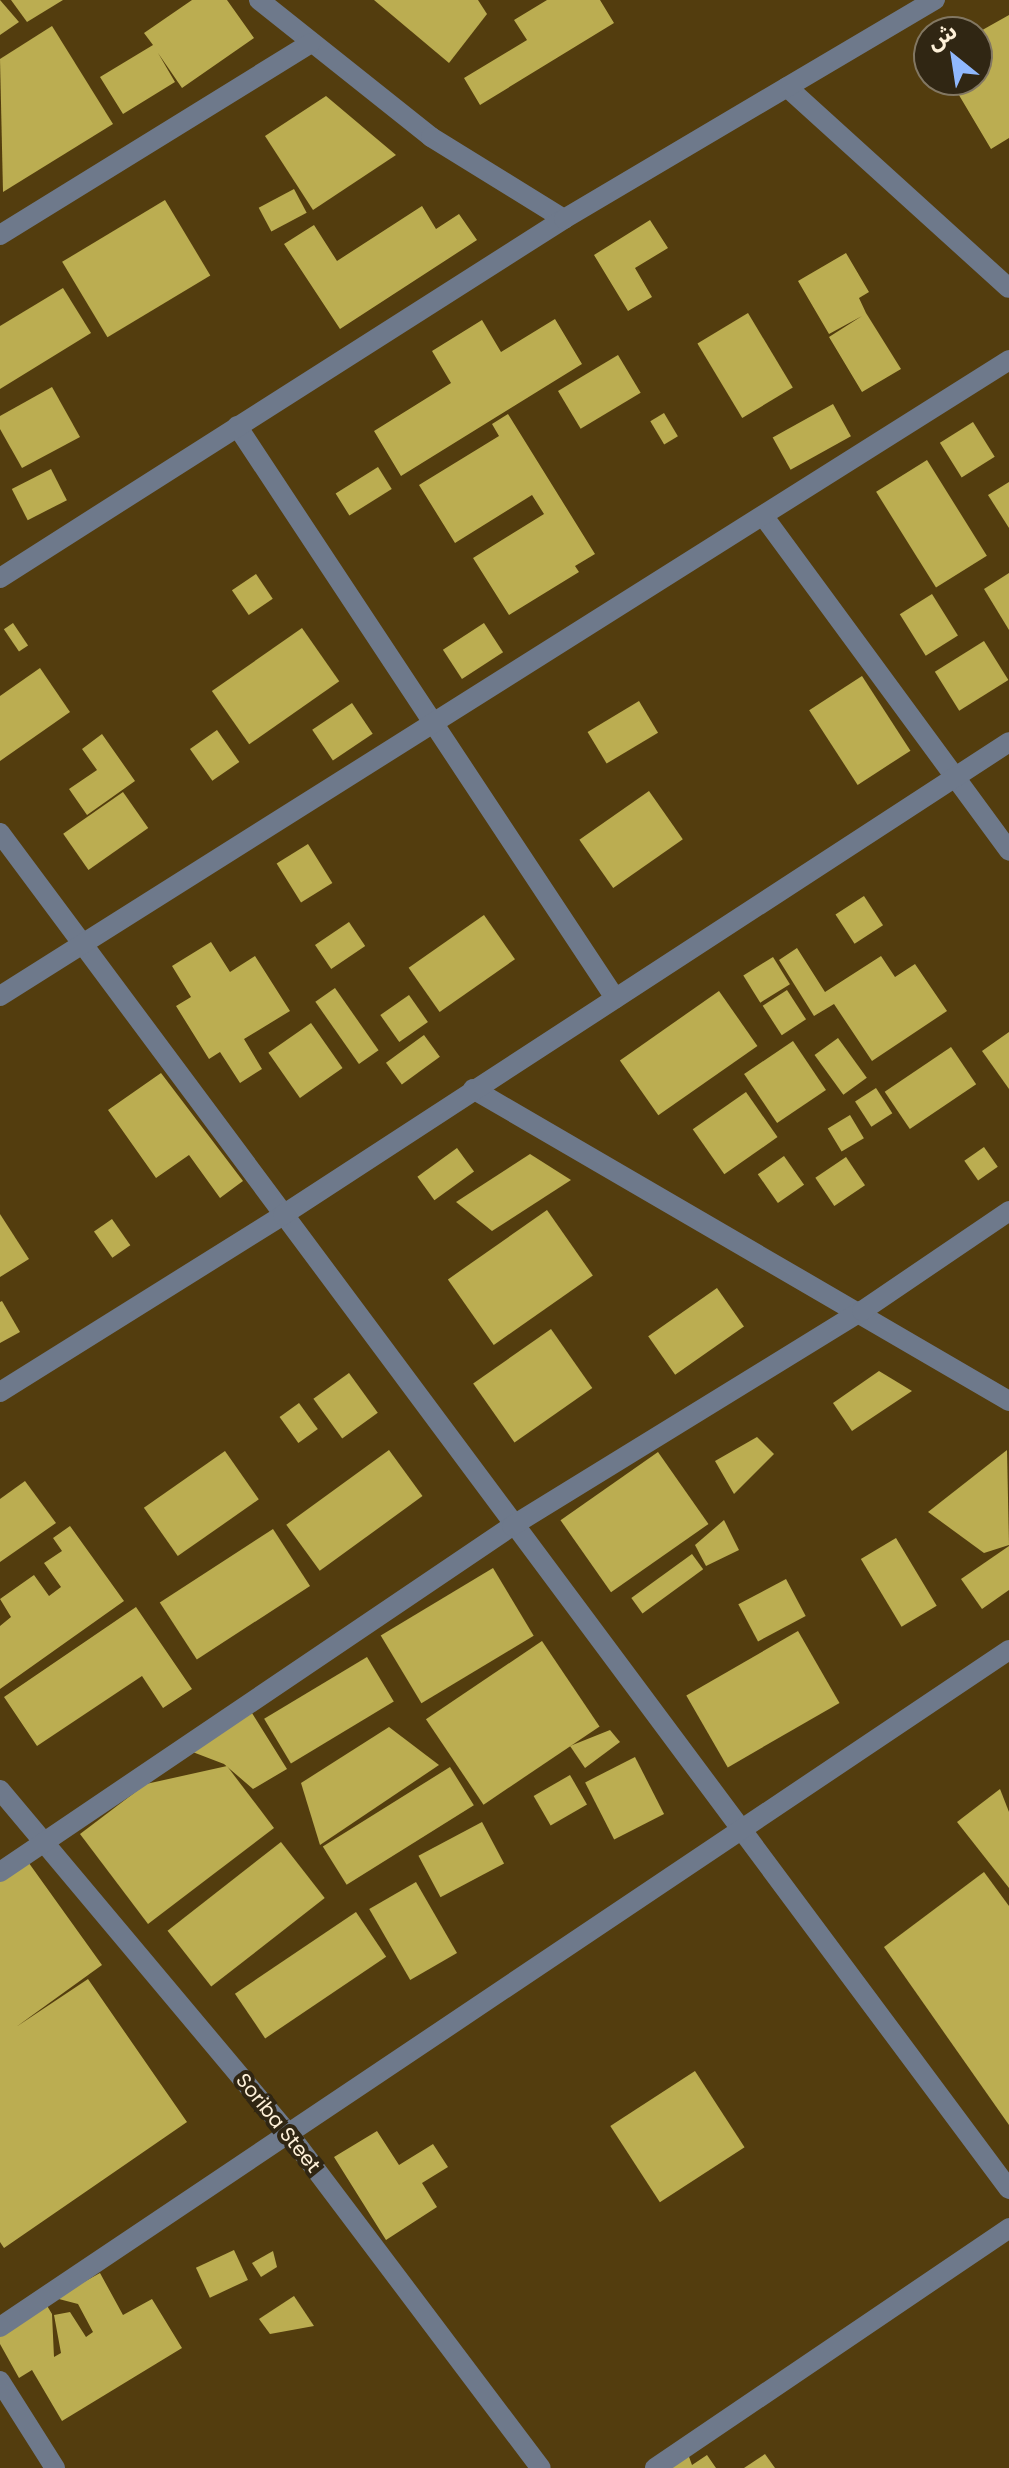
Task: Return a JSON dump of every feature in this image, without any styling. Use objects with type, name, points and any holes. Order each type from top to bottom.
[{"type":"street","points":[[259,0],[431,137],[564,219]]},
{"type":"street","points":[[0,578],[564,219],[935,0]]},
{"type":"street","points":[[0,235],[311,43]]},
{"type":"street","points":[[787,87],[1009,288]]},
{"type":"street","points":[[0,996],[435,725],[1009,360]]},
{"type":"street","points":[[237,426],[615,998]]},
{"type":"street","points":[[764,517],[1009,851]]},
{"type":"street","points":[[0,1392],[283,1215],[1009,742]]},
{"type":"street","points":[[0,833],[512,1526],[744,1827],[1009,2189]]},
{"type":"street","points":[[473,1089],[862,1311],[1009,1401]]},
{"type":"street","points":[[0,1872],[512,1526],[862,1311],[1009,1211]]},
{"type":"street","points":[[0,2327],[1009,1650]]},
{"type":"street","name":"Soriba Steet","points":[[0,1790],[289,2134],[541,2468]]},
{"type":"street","points":[[655,2468],[1009,2228]]},
{"type":"street","points":[[0,2381],[55,2468]]},
{"type":"building","points":[[0,0],[19,22],[0,35]]},
{"type":"building","points":[[11,0],[63,0],[27,22]]},
{"type":"building","points":[[192,0],[227,0],[254,38],[182,88],[158,53],[175,82],[123,114],[100,77],[153,45],[144,33]]},
{"type":"building","points":[[374,0],[478,0],[487,14],[449,63]]},
{"type":"building","points":[[547,0],[600,0],[614,23],[480,105],[464,78],[527,40],[514,20]]},
{"type":"building","points":[[1009,15],[1009,138],[991,149],[960,96],[993,96],[993,24]]},
{"type":"building","points":[[52,26],[113,124],[3,192],[0,59]]},
{"type":"building","points":[[326,96],[396,155],[313,210],[265,136]]},
{"type":"building","points":[[294,189],[307,213],[271,232],[259,208]]},
{"type":"building","points":[[165,200],[210,275],[107,337],[62,262]]},
{"type":"building","points":[[422,206],[436,229],[459,214],[477,240],[340,329],[284,244],[314,225],[337,261]]},
{"type":"building","points":[[650,220],[668,248],[635,268],[652,297],[628,311],[594,255]]},
{"type":"building","points":[[846,253],[869,292],[859,298],[866,313],[901,369],[862,392],[829,337],[862,316],[829,334],[798,281]]},
{"type":"building","points":[[63,288],[91,333],[0,389],[0,326]]},
{"type":"building","points":[[748,313],[793,388],[742,418],[697,343]]},
{"type":"building","points":[[555,319],[582,364],[401,476],[374,431],[451,383],[432,351],[482,320],[501,352]]},
{"type":"building","points":[[618,355],[641,393],[581,429],[558,391]]},
{"type":"building","points":[[52,387],[80,437],[22,468],[0,429],[0,416]]},
{"type":"building","points":[[833,404],[851,436],[791,470],[773,437]]},
{"type":"building","points":[[664,413],[678,436],[664,444],[650,421]]},
{"type":"building","points":[[508,414],[595,554],[575,566],[579,572],[509,615],[473,558],[544,514],[532,495],[455,543],[419,485],[499,436],[492,424]]},
{"type":"building","points":[[973,422],[995,457],[962,477],[940,443]]},
{"type":"building","points":[[927,460],[987,556],[936,588],[876,492]]},
{"type":"building","points":[[378,467],[392,489],[349,516],[336,493]]},
{"type":"building","points":[[51,469],[67,500],[28,520],[12,489]]},
{"type":"building","points":[[1009,482],[1009,528],[988,495]]},
{"type":"building","points":[[1009,573],[1009,630],[984,589]]},
{"type":"building","points":[[256,574],[273,599],[249,615],[232,590]]},
{"type":"building","points":[[932,594],[958,636],[926,656],[900,614]]},
{"type":"building","points":[[13,623],[28,645],[19,652],[4,629]]},
{"type":"building","points":[[484,623],[503,652],[462,679],[443,650]]},
{"type":"building","points":[[302,628],[339,681],[249,744],[212,691]]},
{"type":"building","points":[[984,641],[1008,680],[959,711],[935,672]]},
{"type":"building","points":[[40,668],[70,712],[0,761],[0,696]]},
{"type":"building","points":[[862,676],[910,751],[858,785],[809,710]]},
{"type":"building","points":[[639,701],[658,733],[607,764],[588,732]]},
{"type":"building","points":[[352,703],[373,734],[333,761],[312,730]]},
{"type":"building","points":[[217,730],[239,762],[212,781],[190,749]]},
{"type":"building","points":[[102,734],[135,781],[87,815],[69,789],[97,770],[82,749]]},
{"type":"building","points":[[649,791],[683,839],[613,888],[579,840]]},
{"type":"building","points":[[123,792],[148,828],[88,870],[63,834]]},
{"type":"building","points":[[308,844],[332,883],[301,903],[277,864]]},
{"type":"building","points":[[864,896],[883,925],[855,944],[835,915]]},
{"type":"building","points":[[484,915],[515,959],[440,1012],[409,968]]},
{"type":"building","points":[[349,922],[365,946],[331,969],[315,945]]},
{"type":"building","points":[[211,942],[230,972],[255,956],[290,1011],[244,1039],[262,1069],[240,1083],[220,1052],[209,1059],[176,1006],[191,997],[172,966]]},
{"type":"building","points":[[797,948],[825,992],[881,956],[895,977],[915,964],[947,1011],[872,1061],[834,1004],[814,1016],[779,960]]},
{"type":"building","points":[[773,957],[790,984],[760,1003],[743,976]]},
{"type":"building","points":[[335,988],[379,1050],[359,1064],[315,1002]]},
{"type":"building","points":[[787,990],[806,1019],[782,1035],[763,1006]]},
{"type":"building","points":[[719,991],[757,1046],[658,1115],[620,1060]]},
{"type":"building","points":[[409,995],[428,1022],[399,1042],[380,1015]]},
{"type":"building","points":[[311,1023],[343,1068],[300,1098],[268,1053]]},
{"type":"building","points":[[1009,1032],[1009,1089],[982,1051]]},
{"type":"building","points":[[424,1035],[440,1057],[402,1084],[386,1063]]},
{"type":"building","points":[[838,1038],[867,1078],[843,1095],[815,1055]]},
{"type":"building","points":[[793,1041],[826,1090],[777,1123],[744,1074]]},
{"type":"building","points":[[951,1047],[976,1084],[910,1129],[885,1092]]},
{"type":"building","points":[[161,1073],[243,1181],[220,1198],[189,1155],[156,1178],[108,1110]]},
{"type":"building","points":[[876,1088],[892,1113],[871,1127],[855,1102]]},
{"type":"building","points":[[746,1092],[778,1137],[724,1174],[693,1129]]},
{"type":"building","points":[[850,1115],[864,1138],[842,1152],[828,1128]]},
{"type":"building","points":[[984,1147],[998,1167],[978,1180],[964,1161]]},
{"type":"building","points":[[457,1148],[474,1171],[434,1200],[417,1177]]},
{"type":"building","points":[[530,1154],[571,1180],[492,1231],[456,1202]]},
{"type":"building","points":[[784,1156],[804,1185],[778,1203],[758,1174]]},
{"type":"building","points":[[846,1157],[865,1185],[834,1206],[815,1178]]},
{"type":"building","points":[[547,1210],[593,1276],[494,1345],[448,1279]]},
{"type":"building","points":[[0,1214],[29,1259],[0,1277]]},
{"type":"building","points":[[112,1219],[130,1245],[112,1258],[94,1232]]},
{"type":"building","points":[[717,1288],[744,1327],[675,1375],[648,1336]]},
{"type":"building","points":[[0,1302],[20,1332],[0,1343]]},
{"type":"building","points":[[551,1329],[592,1388],[514,1442],[473,1383]]},
{"type":"building","points":[[879,1371],[912,1391],[852,1431],[833,1403]]},
{"type":"building","points":[[349,1373],[378,1413],[342,1439],[313,1399]]},
{"type":"building","points":[[299,1403],[318,1429],[298,1443],[280,1417]]},
{"type":"building","points":[[757,1437],[774,1454],[734,1494],[715,1461]]},
{"type":"building","points":[[389,1450],[423,1496],[320,1571],[286,1525]]},
{"type":"building","points":[[1007,1450],[1009,1545],[984,1553],[928,1512]]},
{"type":"building","points":[[225,1451],[259,1499],[178,1556],[144,1508]]},
{"type":"building","points":[[658,1452],[708,1524],[611,1592],[561,1520]]},
{"type":"building","points":[[25,1481],[56,1523],[0,1562],[0,1499]]},
{"type":"building","points":[[724,1520],[739,1550],[706,1566],[695,1545]]},
{"type":"building","points":[[70,1526],[124,1601],[0,1689],[0,1626],[11,1617],[0,1599],[34,1575],[49,1596],[61,1587],[44,1563],[62,1551],[53,1538]]},
{"type":"building","points":[[273,1529],[310,1586],[197,1660],[160,1603]]},
{"type":"building","points":[[896,1538],[937,1606],[902,1627],[861,1559]]},
{"type":"building","points":[[1009,1546],[1009,1590],[982,1609],[961,1579]]},
{"type":"building","points":[[692,1554],[703,1569],[642,1613],[631,1598]]},
{"type":"building","points":[[493,1568],[534,1636],[421,1703],[381,1635]]},
{"type":"building","points":[[786,1579],[806,1616],[758,1641],[738,1604]]},
{"type":"building","points":[[136,1607],[192,1689],[163,1708],[142,1676],[37,1746],[4,1697]]},
{"type":"building","points":[[798,1631],[840,1703],[728,1767],[686,1696]]},
{"type":"building","points":[[542,1641],[600,1726],[484,1805],[426,1719]]},
{"type":"building","points":[[367,1657],[394,1702],[291,1763],[264,1719]]},
{"type":"building","points":[[252,1713],[287,1769],[253,1789],[224,1764],[190,1751]]},
{"type":"building","points":[[389,1727],[439,1765],[320,1845],[301,1783]]},
{"type":"building","points":[[610,1730],[620,1742],[585,1768],[570,1746]]},
{"type":"building","points":[[635,1757],[664,1814],[614,1839],[585,1782]]},
{"type":"building","points":[[227,1766],[274,1828],[148,1924],[80,1834],[146,1784]]},
{"type":"building","points":[[450,1767],[474,1805],[347,1885],[323,1846]]},
{"type":"building","points":[[570,1775],[587,1804],[551,1825],[534,1796]]},
{"type":"building","points":[[1000,1789],[1009,1812],[1009,1888],[957,1822]]},
{"type":"building","points":[[482,1822],[504,1863],[440,1897],[418,1856]]},
{"type":"building","points":[[281,1842],[325,1898],[211,1987],[168,1931]]},
{"type":"building","points":[[26,1859],[102,1965],[16,2027],[88,1979],[187,2122],[4,2248],[0,2242],[0,1877]]},
{"type":"building","points":[[984,1872],[1009,1906],[1009,2125],[884,1947]]},
{"type":"building","points":[[416,1882],[457,1953],[410,1980],[369,1909]]},
{"type":"building","points":[[356,1912],[386,1957],[265,2038],[235,1994]]},
{"type":"building","points":[[695,2071],[745,2147],[660,2202],[610,2126]]},
{"type":"building","points":[[377,2131],[399,2165],[433,2144],[448,2167],[422,2183],[437,2207],[386,2240],[334,2157]]},
{"type":"building","points":[[234,2250],[248,2280],[210,2298],[196,2268]]},
{"type":"building","points":[[273,2251],[277,2267],[261,2277],[252,2263]]},
{"type":"building","points":[[100,2273],[123,2315],[152,2299],[182,2348],[62,2421],[32,2370],[19,2378],[0,2344],[0,2331],[46,2304],[52,2314],[54,2357],[61,2353],[54,2315],[70,2312],[86,2337],[93,2332],[78,2304],[55,2298]]},
{"type":"building","points":[[294,2296],[314,2326],[270,2334],[259,2319]]},
{"type":"building","points":[[688,2454],[692,2465],[707,2455],[716,2468],[668,2468]]},
{"type":"building","points":[[765,2454],[775,2468],[744,2468]]}]
